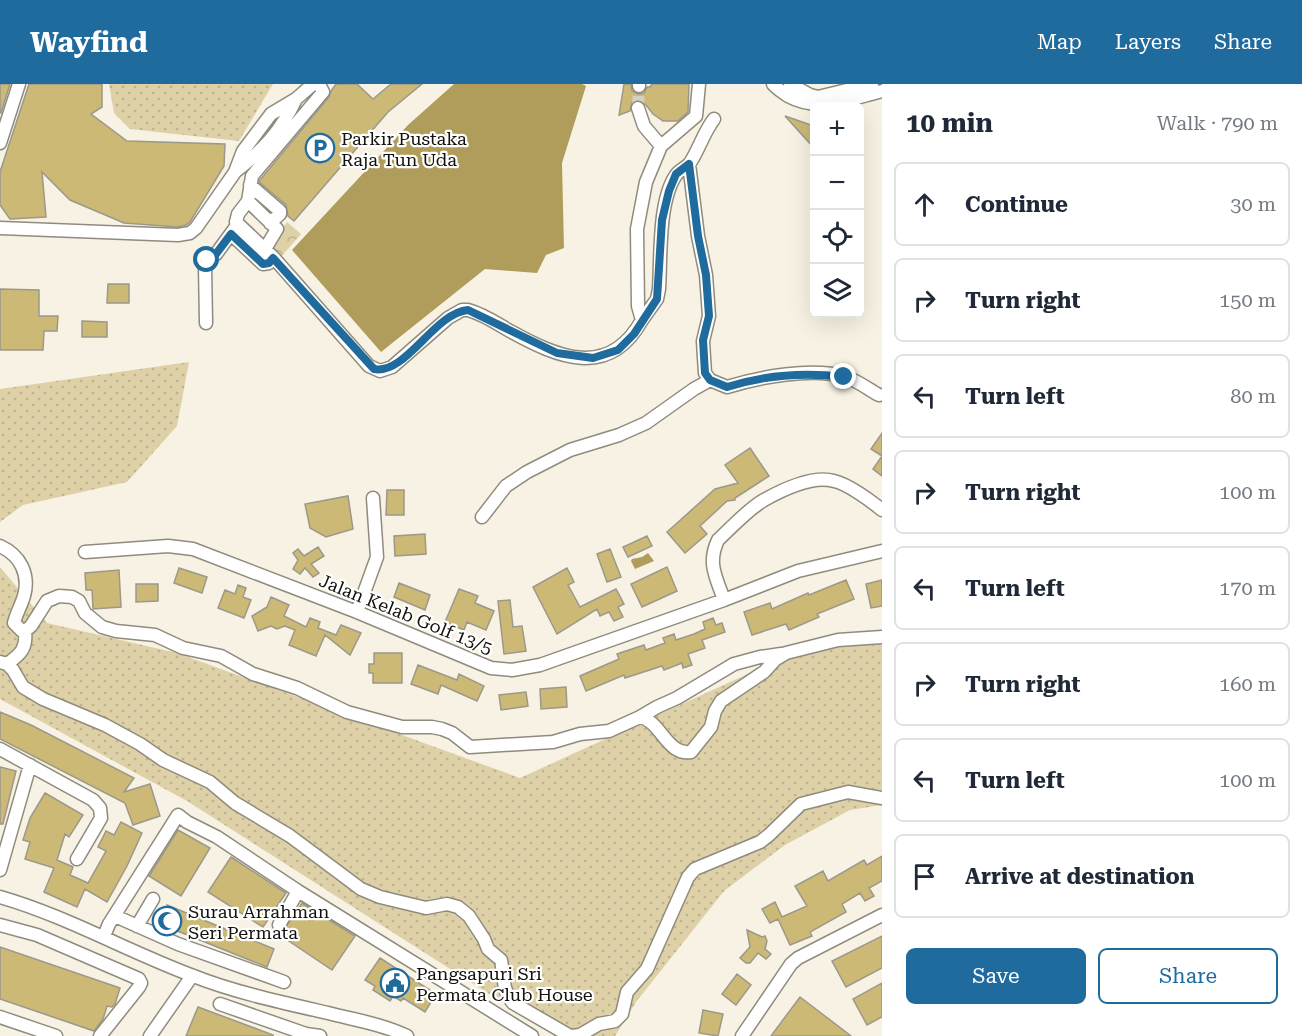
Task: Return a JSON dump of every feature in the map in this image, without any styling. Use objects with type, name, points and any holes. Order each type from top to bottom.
[{"type":"street","points":[[0,140],[19,84]]},
{"type":"street","points":[[642,320],[639,306],[637,229],[646,182],[661,146],[696,116],[699,84]]},
{"type":"street","points":[[773,84],[798,101],[819,105],[882,91]]},
{"type":"street","points":[[790,84],[818,97],[872,84]]},
{"type":"street","points":[[0,228],[178,236],[190,233],[196,228],[235,172],[255,156],[285,122],[296,99],[321,89]]},
{"type":"street","points":[[206,323],[205,265],[207,260],[216,254],[234,229],[238,214],[248,201],[252,176],[321,89]]},
{"type":"street","points":[[638,108],[644,126],[661,146]]},
{"type":"street","points":[[269,254],[369,366],[380,371],[392,367],[448,318],[462,310],[475,311],[529,341],[557,353],[593,358],[618,350],[634,334],[657,299],[662,220],[669,191],[676,174],[689,164],[714,118]]},
{"type":"street","points":[[689,164],[698,236],[706,275],[709,316],[703,340],[705,373],[710,380],[727,387],[746,381],[792,375],[825,374],[844,377],[879,395]]},
{"type":"street","points":[[250,185],[280,211],[280,214],[270,223]]},
{"type":"street","points":[[234,229],[263,264],[269,263],[269,254],[277,229],[248,201]]},
{"type":"street","points":[[483,518],[506,486],[526,472],[570,450],[619,435],[646,423],[710,380]]},
{"type":"street","points":[[724,600],[711,555],[718,540],[763,501],[813,481],[825,480],[836,481],[882,510]]},
{"type":"street","points":[[357,612],[377,557],[373,498]]},
{"type":"street","points":[[0,546],[12,551],[19,560],[26,579],[25,594],[14,623],[25,631]]},
{"type":"street","name":"Jalan Kelab Golf 13/5","points":[[85,552],[168,546],[193,549],[357,612],[491,668],[512,670],[540,665],[724,600],[798,571],[882,551]]},
{"type":"street","points":[[25,631],[31,626],[47,601],[59,596],[72,597],[79,601],[85,614],[102,627],[116,631],[155,635],[183,648],[221,656],[253,674],[297,688],[347,712],[402,727],[442,729],[452,733],[470,747],[553,742],[609,731],[677,698],[734,664],[838,640],[882,637]]},
{"type":"street","points":[[25,631],[27,643],[21,654],[3,663],[13,670],[23,687],[43,699],[105,725],[140,744],[163,760],[210,782],[235,803],[280,829],[362,889],[380,897],[426,908],[447,904],[458,907],[469,916],[488,949],[501,960],[504,989],[513,1003],[570,1036],[580,1035],[599,1024],[615,1021],[622,1014],[627,992],[647,969],[688,877],[695,868],[759,842],[801,804],[848,792],[882,798]]},
{"type":"street","points":[[640,717],[648,721],[677,750],[691,752],[711,727],[715,711],[721,701],[764,672],[776,659],[786,653]]},
{"type":"street","points":[[0,749],[93,800],[100,808],[101,818],[77,859]]},
{"type":"street","points":[[0,870],[30,765]]},
{"type":"street","points":[[104,936],[178,815],[217,837],[298,891],[532,1036]]},
{"type":"street","points":[[279,925],[298,891]]},
{"type":"street","points":[[0,897],[104,936],[192,976],[291,1005],[386,1027],[406,1036]]},
{"type":"street","points":[[137,926],[153,899]]},
{"type":"street","points":[[742,1036],[791,964],[798,958],[882,915]]},
{"type":"street","points":[[115,916],[178,944],[284,982]]},
{"type":"street","points":[[0,924],[37,935],[139,979],[141,983],[139,987],[100,1036]]},
{"type":"street","points":[[150,1036],[192,976]]},
{"type":"street","points":[[220,1004],[306,1034],[320,1036]]},
{"type":"street","points":[[0,1017],[56,1036]]},
{"type":"green space","points":[[109,84],[273,84],[239,141],[130,129],[114,113]]},
{"type":"green space","points":[[287,222],[301,234],[280,258],[271,246]]},
{"type":"green space","points":[[189,362],[177,426],[127,482],[23,505],[0,522],[0,389]]},
{"type":"green space","points":[[0,567],[47,623],[177,653],[520,778],[776,661],[882,637],[882,805],[850,810],[785,845],[724,891],[636,1002],[615,1036],[555,1036],[187,801],[0,699]]},
{"type":"shaded area","points":[[454,84],[582,84],[586,86],[562,163],[564,248],[546,255],[537,273],[485,269],[381,352],[292,250],[408,125]]},
{"type":"shaded area","points":[[648,553],[654,561],[635,569],[632,559]]},
{"type":"building","points":[[0,84],[10,84],[1,113],[0,113]]},
{"type":"building","points":[[29,84],[102,84],[102,107],[91,114],[127,141],[225,144],[224,166],[190,222],[177,227],[124,223],[70,200],[42,172],[46,217],[10,219],[0,205],[0,172]]},
{"type":"building","name":"Parkir Pustaka Raja Tun Uda","points":[[336,84],[357,84],[373,99],[391,84],[422,84],[388,112],[294,221],[288,216],[286,205],[259,182],[329,97]]},
{"type":"building","points":[[624,84],[631,84],[632,91],[638,94],[644,93],[652,84],[689,84],[688,112],[678,121],[663,121],[639,100],[632,103],[630,111],[619,115]]},
{"type":"building","points":[[785,116],[810,125],[810,144]]},
{"type":"building","points":[[108,284],[129,284],[129,303],[107,303]]},
{"type":"building","points":[[0,289],[39,290],[39,316],[58,316],[57,331],[44,331],[43,350],[0,350]]},
{"type":"building","points":[[82,321],[107,322],[107,337],[82,337]]},
{"type":"building","points":[[882,433],[882,456],[871,449]]},
{"type":"building","points":[[750,448],[769,476],[735,500],[727,501],[700,526],[707,534],[685,553],[667,532],[715,489],[738,483],[725,465]]},
{"type":"building","points":[[882,456],[882,476],[873,469]]},
{"type":"building","points":[[387,490],[404,490],[404,515],[386,515]]},
{"type":"building","points":[[348,496],[353,529],[326,537],[310,528],[305,504]]},
{"type":"building","points":[[425,534],[426,554],[395,556],[394,536]]},
{"type":"building","points":[[647,536],[652,546],[628,557],[623,547]]},
{"type":"building","points":[[318,547],[324,556],[311,564],[319,573],[313,577],[305,568],[300,574],[293,569],[298,560],[293,553],[298,549],[304,556]]},
{"type":"building","points":[[610,549],[621,577],[607,582],[597,554]]},
{"type":"building","points":[[667,567],[677,591],[642,607],[631,584]]},
{"type":"building","points":[[179,568],[207,577],[202,593],[174,583]]},
{"type":"building","points":[[567,568],[574,582],[568,585],[580,607],[616,589],[624,604],[618,607],[623,617],[614,621],[609,612],[600,616],[597,609],[557,634],[533,587]]},
{"type":"building","points":[[119,570],[121,607],[93,609],[92,590],[86,590],[85,573]]},
{"type":"building","points":[[846,580],[854,599],[817,614],[819,617],[789,630],[786,624],[752,635],[744,612],[770,603],[772,609]]},
{"type":"building","points":[[882,580],[882,606],[871,608],[866,584]]},
{"type":"building","points":[[399,583],[430,595],[425,610],[394,597]]},
{"type":"building","points":[[136,584],[158,584],[158,601],[136,602]]},
{"type":"building","points":[[238,585],[246,588],[243,597],[251,600],[244,618],[218,608],[225,590],[235,594]]},
{"type":"building","points":[[459,589],[478,596],[475,603],[494,611],[486,630],[467,622],[464,630],[445,622]]},
{"type":"building","points":[[271,597],[289,605],[284,616],[306,627],[310,618],[320,622],[318,628],[336,635],[341,625],[361,633],[350,655],[325,635],[316,656],[289,645],[295,630],[285,626],[277,629],[271,626],[258,631],[252,616],[267,607]]},
{"type":"building","points":[[510,600],[513,627],[522,626],[526,651],[504,654],[498,601]]},
{"type":"building","points":[[713,618],[716,625],[722,623],[725,632],[702,640],[705,648],[688,654],[692,665],[683,668],[682,663],[664,670],[662,666],[625,678],[624,675],[586,691],[580,676],[619,659],[617,654],[644,645],[646,650],[665,643],[663,638],[674,634],[676,640],[694,634],[705,629],[703,622]]},
{"type":"building","points":[[374,653],[402,653],[402,683],[373,683],[373,673],[369,673],[369,664],[374,664]]},
{"type":"building","points":[[418,665],[457,680],[459,674],[484,686],[477,701],[441,685],[438,694],[411,684]]},
{"type":"building","points":[[566,687],[567,707],[541,709],[540,689]]},
{"type":"building","points":[[526,692],[528,706],[501,710],[499,695]]},
{"type":"building","points":[[0,712],[31,725],[134,778],[124,792],[150,784],[160,816],[133,825],[125,803],[0,739]]},
{"type":"building","points":[[0,767],[16,771],[3,824],[0,824]]},
{"type":"building","points":[[45,793],[83,815],[69,837],[65,834],[57,860],[73,867],[70,875],[88,883],[106,851],[98,847],[106,831],[114,835],[121,822],[142,833],[107,902],[85,889],[77,907],[44,892],[54,868],[25,859],[30,842],[23,840],[30,818]]},
{"type":"building","points":[[178,830],[210,848],[181,896],[149,876]]},
{"type":"building","points":[[882,856],[882,881],[869,888],[874,896],[865,901],[860,893],[842,904],[846,912],[810,932],[812,936],[790,945],[778,919],[770,923],[762,909],[775,902],[782,917],[807,906],[795,886],[823,871],[828,881],[864,860],[867,865]]},
{"type":"building","points":[[231,857],[286,893],[263,927],[208,892]]},
{"type":"building","points":[[302,903],[355,936],[332,970],[280,935]]},
{"type":"building","points":[[167,905],[274,949],[267,967],[160,924]]},
{"type":"building","points":[[747,930],[762,937],[765,936],[767,941],[765,949],[771,954],[766,959],[758,953],[750,963],[740,958],[750,947]]},
{"type":"building","points":[[882,936],[882,968],[846,987],[832,961]]},
{"type":"building","points":[[0,947],[120,988],[115,1004],[112,1007],[107,1006],[103,1019],[94,1031],[0,999]]},
{"type":"building","name":"Pangsapuri Sri Permata Club House","points":[[380,958],[436,994],[425,1012],[403,998],[401,1001],[393,996],[390,1001],[373,990],[375,986],[365,980]]},
{"type":"building","points":[[737,974],[751,985],[736,1005],[722,994]]},
{"type":"building","points":[[882,983],[882,1017],[867,1025],[853,999]]},
{"type":"building","points":[[800,997],[825,1016],[851,1036],[771,1036]]},
{"type":"building","points":[[198,1007],[273,1035],[273,1036],[186,1036]]},
{"type":"building","points":[[703,1010],[723,1014],[718,1036],[699,1033]]},
{"type":"tunnel","points":[[638,108],[639,86]]},
{"type":"place","name":"Parkir Pustaka Raja Tun Uda","points":[[320,148]]},
{"type":"place","name":"Surau Arrahman Seri Permata","points":[[167,921]]},
{"type":"place","name":"Pangsapuri Sri Permata Club House","points":[[395,983]]},
{"type":"route","points":[[207,260],[216,254],[231,234],[263,264],[269,263],[273,258],[369,366],[380,371],[392,367],[448,318],[462,310],[475,311],[529,341],[557,353],[593,358],[618,350],[634,334],[657,299],[662,220],[676,174],[689,164],[698,236],[706,275],[709,316],[703,340],[705,373],[710,380],[727,387],[746,381],[803,373],[844,377]]}]
